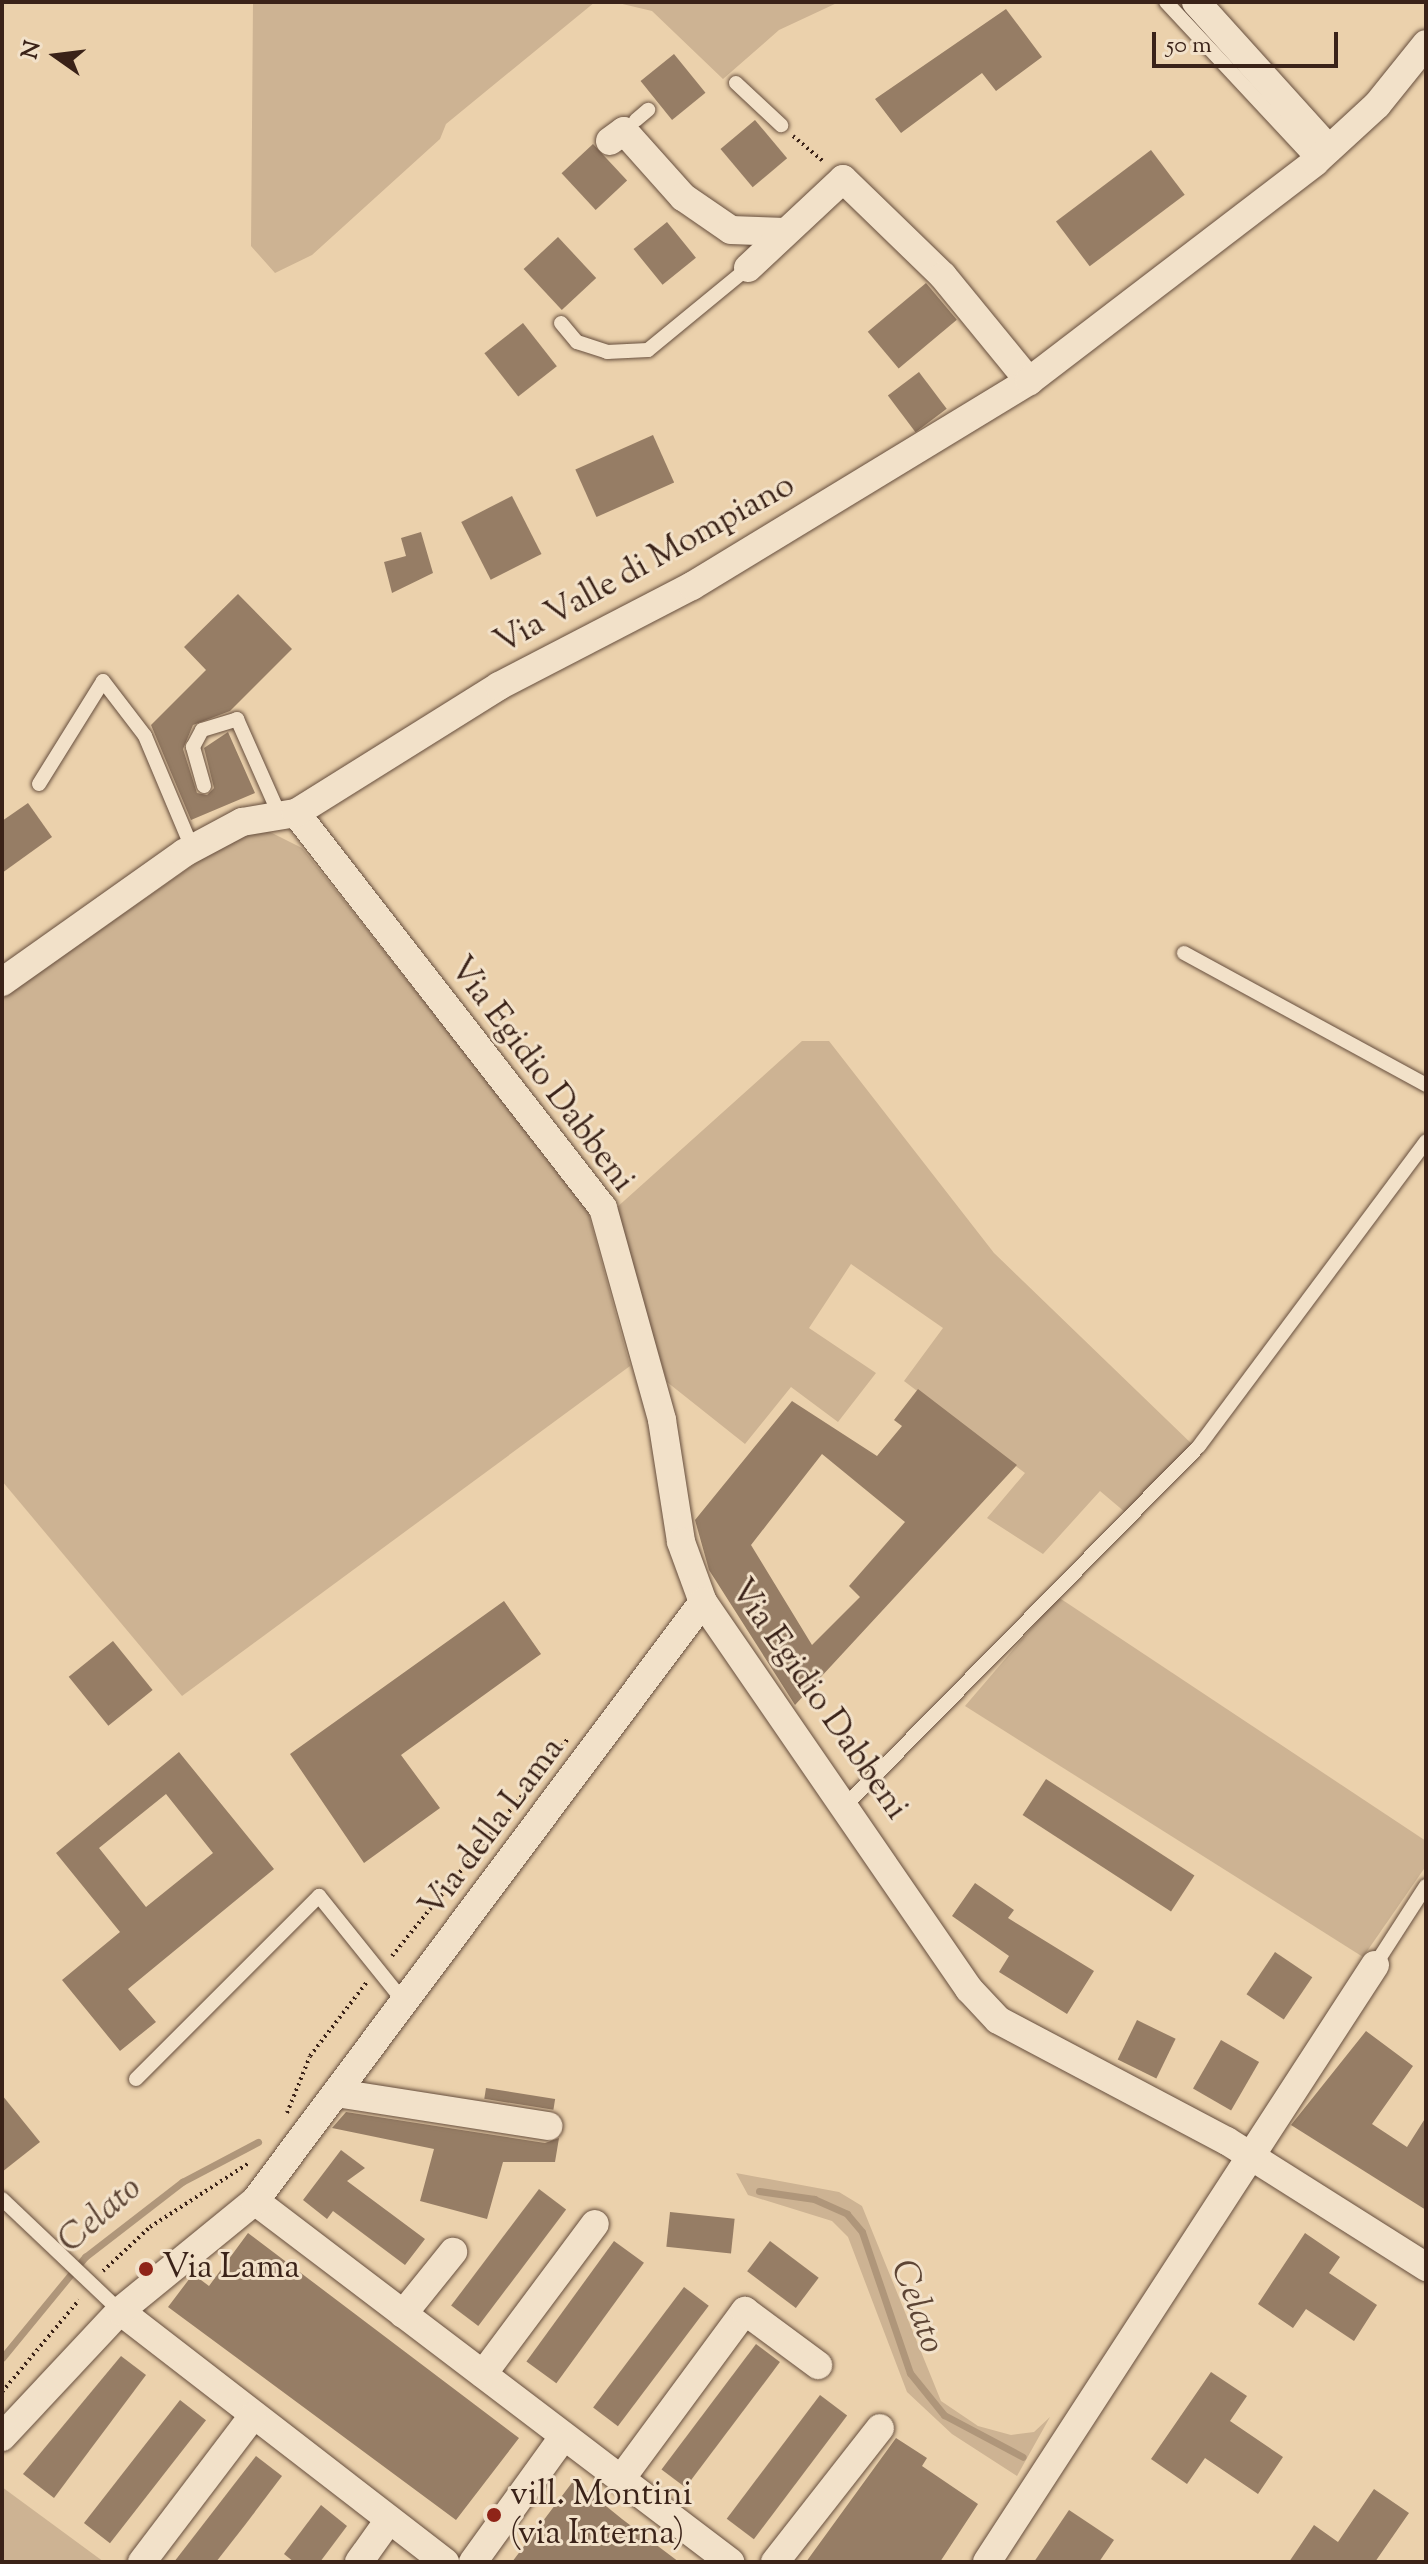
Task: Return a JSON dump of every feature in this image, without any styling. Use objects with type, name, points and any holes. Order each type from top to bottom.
[{"type":"street","points":[[1196,2],[1322,156]]},
{"type":"street","name":"Via Valle di Mompiano","points":[[288,815],[499,686],[692,586],[1029,381],[1322,156],[1377,105],[1426,44]]},
{"type":"street","points":[[625,130],[711,218],[731,230],[785,232]]},
{"type":"street","points":[[748,268],[843,179],[943,276],[1029,381]]},
{"type":"street","points":[[2,982],[192,848],[242,822],[288,815]]},
{"type":"street","name":"Via Egidio Dabbeni","points":[[288,815],[603,1208],[662,1420],[681,1542],[703,1602],[847,1804],[969,1989],[998,2020],[1248,2159],[1426,2267]]},
{"type":"street","name":"Via della Lama","points":[[2,2437],[120,2311],[255,2201],[591,1758],[703,1602]]},
{"type":"street","points":[[987,2562],[1226,2206],[1248,2159],[1375,1965]]},
{"type":"street","points":[[337,2093],[548,2126]]},
{"type":"street","points":[[255,2201],[730,2562]]},
{"type":"street","points":[[483,2374],[595,2224]]},
{"type":"street","points":[[403,2314],[453,2252]]},
{"type":"street","points":[[120,2311],[252,2417],[445,2562]]},
{"type":"street","points":[[621,2479],[745,2311],[818,2365]]},
{"type":"street","points":[[142,2562],[252,2417]]},
{"type":"street","points":[[775,2562],[880,2428]]},
{"type":"street","points":[[473,2562],[564,2436]]},
{"type":"street","points":[[359,2562],[389,2520]]},
{"type":"lane","points":[[1166,2],[1322,156]]},
{"type":"lane","points":[[736,83],[781,125]]},
{"type":"lane","points":[[561,323],[577,342],[607,352],[648,350],[748,268]]},
{"type":"lane","points":[[39,784],[103,681],[145,736],[192,848]]},
{"type":"lane","points":[[204,786],[193,747],[202,730],[237,719],[288,815]]},
{"type":"lane","points":[[1184,953],[1426,1085]]},
{"type":"lane","points":[[847,1804],[1199,1446],[1426,1141]]},
{"type":"lane","points":[[1375,1965],[1426,1886]]},
{"type":"lane","points":[[136,2079],[319,1896],[380,1966],[405,2003]]},
{"type":"lane","points":[[2,2199],[120,2311]]},
{"type":"path","points":[[781,125],[843,179]]},
{"type":"path","points":[[284,2124],[310,2056],[380,1966],[413,1934],[564,1737],[591,1758]]},
{"type":"path","points":[[2,2392],[90,2281],[140,2234],[260,2155]]},
{"type":"shaded area","points":[[253,2],[595,2],[446,124],[440,139],[312,255],[275,273],[251,246]]},
{"type":"shaded area","points":[[614,2],[839,2],[779,30],[723,79],[652,11]]},
{"type":"shaded area","points":[[243,830],[268,831],[302,848],[586,1205],[630,1366],[182,1696],[2,1481],[2,999]]},
{"type":"shaded area","points":[[802,1041],[829,1041],[994,1253],[1195,1447],[1126,1513],[1100,1491],[1043,1554],[987,1518],[1025,1473],[904,1381],[943,1328],[851,1264],[809,1328],[876,1373],[838,1422],[791,1387],[745,1444],[667,1382],[615,1209]]},
{"type":"shaded area","points":[[1058,1597],[1426,1841],[1426,1866],[1363,1957],[965,1706]]},
{"type":"shaded area","points":[[736,2173],[839,2192],[862,2206],[941,2401],[978,2426],[1011,2435],[1034,2432],[1050,2417],[1017,2476],[952,2434],[907,2392],[848,2237],[832,2221],[748,2195]]},
{"type":"shaded area","points":[[2,2487],[104,2562],[2,2562]]},
{"type":"building","points":[[1006,9],[1042,57],[996,91],[982,73],[901,133],[875,99]]},
{"type":"building","points":[[674,54],[705,93],[672,120],[641,81]]},
{"type":"building","points":[[755,120],[787,158],[753,187],[721,149]]},
{"type":"building","points":[[593,144],[627,181],[596,210],[562,173]]},
{"type":"building","points":[[1151,150],[1185,195],[1090,266],[1056,222]]},
{"type":"building","points":[[667,222],[696,258],[663,285],[634,249]]},
{"type":"building","points":[[558,237],[596,278],[562,310],[524,269]]},
{"type":"building","points":[[926,283],[957,320],[899,369],[868,332]]},
{"type":"building","points":[[523,323],[557,366],[518,397],[484,353]]},
{"type":"building","points":[[919,372],[947,409],[916,432],[888,395]]},
{"type":"building","points":[[653,435],[674,483],[596,517],[575,470]]},
{"type":"building","points":[[512,496],[542,554],[491,580],[461,522]]},
{"type":"building","points":[[421,532],[433,573],[392,593],[384,562],[406,556],[401,538]]},
{"type":"building","points":[[238,594],[292,649],[230,711],[193,725],[183,749],[197,793],[207,795],[214,788],[204,748],[228,732],[255,793],[191,820],[151,725],[206,670],[184,647]]},
{"type":"building","points":[[28,803],[52,837],[2,873],[2,821]]},
{"type":"building","points":[[918,1389],[1017,1465],[795,1705],[709,1570],[695,1520],[792,1401],[877,1456],[902,1426],[894,1420]],"holes":[[[822,1454],[905,1522],[849,1586],[860,1597],[812,1645],[751,1545]]]},
{"type":"building","points":[[504,1601],[541,1654],[401,1755],[440,1808],[364,1863],[290,1754]]},
{"type":"building","points":[[113,1641],[153,1690],[108,1726],[69,1677]]},
{"type":"building","points":[[179,1752],[274,1869],[128,1989],[156,2022],[120,2051],[62,1980],[120,1932],[56,1853]],"holes":[[[166,1794],[213,1853],[146,1907],[99,1848]]]},
{"type":"building","points":[[1046,1779],[1194,1875],[1171,1911],[1023,1815]]},
{"type":"building","points":[[975,1883],[1014,1910],[1008,1918],[1094,1971],[1067,2014],[999,1972],[1009,1956],[952,1916]]},
{"type":"building","points":[[1275,1952],[1312,1977],[1284,2019],[1246,1994]]},
{"type":"building","points":[[1137,2020],[1176,2039],[1156,2078],[1118,2060]]},
{"type":"building","points":[[1366,2031],[1413,2066],[1372,2124],[1407,2147],[1426,2117],[1426,2210],[1291,2125]]},
{"type":"building","points":[[1221,2040],[1259,2062],[1231,2110],[1193,2088]]},
{"type":"building","points":[[486,2088],[555,2099],[553,2110],[484,2099]]},
{"type":"building","points":[[2,2095],[40,2142],[2,2172]]},
{"type":"building","points":[[346,2112],[545,2143],[559,2138],[555,2162],[503,2162],[487,2219],[420,2201],[434,2149],[332,2128]]},
{"type":"building","points":[[341,2150],[365,2168],[347,2181],[425,2239],[405,2265],[333,2211],[327,2219],[303,2200]]},
{"type":"building","points":[[539,2189],[566,2209],[478,2326],[451,2306]]},
{"type":"building","points":[[670,2212],[735,2219],[731,2254],[666,2247]]},
{"type":"building","points":[[248,2233],[519,2438],[456,2520],[168,2307],[193,2274],[209,2286]]},
{"type":"building","points":[[1305,2233],[1340,2257],[1329,2273],[1377,2305],[1354,2341],[1306,2309],[1293,2328],[1258,2304]]},
{"type":"building","points":[[614,2241],[644,2263],[556,2383],[526,2362]]},
{"type":"building","points":[[770,2241],[819,2278],[796,2308],[747,2271]]},
{"type":"building","points":[[684,2287],[709,2306],[618,2426],[593,2408]]},
{"type":"building","points":[[756,2344],[780,2362],[685,2487],[662,2469]]},
{"type":"building","points":[[121,2356],[146,2375],[54,2498],[23,2474]]},
{"type":"building","points":[[1211,2372],[1247,2396],[1230,2421],[1283,2457],[1258,2494],[1205,2458],[1187,2484],[1151,2459]]},
{"type":"building","points":[[820,2395],[847,2415],[754,2539],[727,2519]]},
{"type":"building","points":[[180,2400],[206,2420],[110,2543],[84,2523]]},
{"type":"building","points":[[896,2438],[927,2458],[922,2466],[978,2504],[940,2562],[806,2562]]},
{"type":"building","points":[[256,2456],[282,2476],[245,2525],[216,2562],[174,2562]]},
{"type":"building","points":[[574,2480],[622,2519],[679,2562],[512,2562]]},
{"type":"building","points":[[1374,2489],[1409,2513],[1375,2562],[1289,2562],[1314,2525],[1338,2542]]},
{"type":"building","points":[[321,2505],[347,2526],[320,2562],[294,2562],[284,2554]]},
{"type":"building","points":[[1069,2510],[1114,2540],[1099,2562],[1034,2562]]},
{"type":"waterway","name":"Celato","points":[[2,2358],[85,2257],[182,2182],[258,2142]]},
{"type":"waterway","name":"Celato","points":[[759,2191],[814,2199],[847,2214],[862,2232],[910,2373],[944,2415],[1023,2457]]},
{"type":"place","name":"Via Lama","points":[[146,2269]]},
{"type":"place","name":"vill. Montini (via Interna)","points":[[494,2515]]}]
